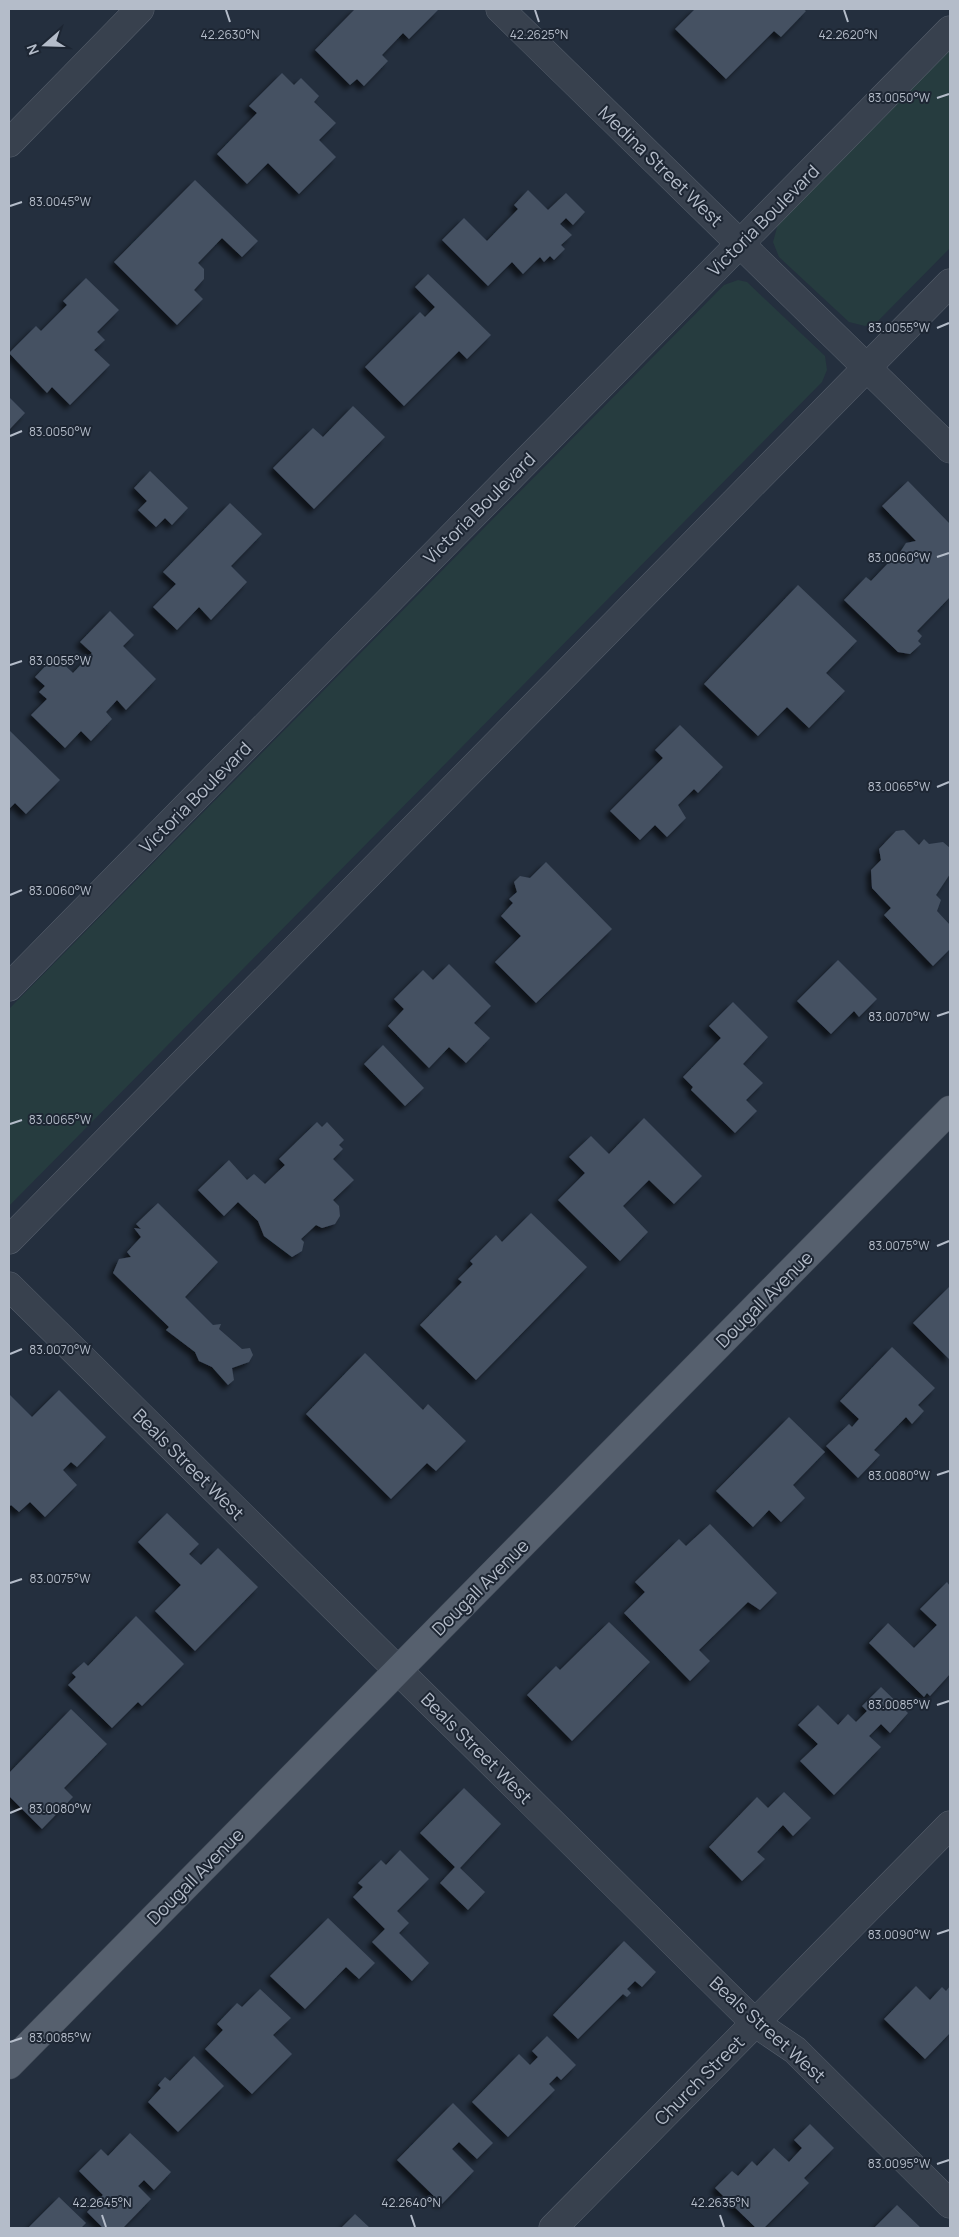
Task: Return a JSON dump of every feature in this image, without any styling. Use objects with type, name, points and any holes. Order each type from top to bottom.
[{"type":"main road","name":"Dougall Avenue","points":[[9,2065],[950,1110]]},
{"type":"street","points":[[9,143],[140,9]]},
{"type":"street","name":"Medina Street West","points":[[500,9],[950,449]]},
{"type":"street","name":"Victoria Boulevard","points":[[9,987],[950,30]]},
{"type":"street","points":[[9,1240],[950,283]]},
{"type":"street","name":"Beals Street West","points":[[9,1286],[755,2023],[795,2050],[950,2204]]},
{"type":"street","name":"Church Street","points":[[554,2228],[950,1825]]},
{"type":"green space","points":[[950,50],[950,248],[877,322],[865,326],[849,322],[779,257],[773,242],[778,224]]},
{"type":"green space","points":[[738,280],[747,282],[825,356],[827,370],[822,382],[9,1206],[9,1009],[724,285]]},
{"type":"building","points":[[355,9],[439,9],[409,39],[403,33],[382,55],[388,61],[364,86],[357,79],[350,85],[315,50]]},
{"type":"building","points":[[695,9],[803,9],[806,11],[781,37],[774,31],[726,79],[675,29]]},
{"type":"building","points":[[282,73],[294,85],[301,78],[319,96],[314,102],[336,123],[319,140],[336,157],[299,194],[268,163],[247,184],[217,154],[257,113],[249,106]]},
{"type":"building","points":[[195,180],[258,241],[242,257],[222,238],[198,263],[204,269],[204,279],[194,290],[203,299],[177,325],[114,262]]},
{"type":"building","points":[[528,190],[548,210],[566,193],[585,212],[573,225],[566,218],[560,224],[572,235],[561,245],[565,249],[554,260],[550,256],[544,262],[540,257],[523,274],[512,262],[488,286],[442,240],[464,218],[487,241],[518,209],[514,205]]},
{"type":"building","points":[[428,274],[491,335],[467,359],[459,351],[404,406],[365,367],[420,312],[425,317],[435,307],[415,287]]},
{"type":"building","points":[[86,278],[119,310],[97,332],[105,340],[94,350],[110,365],[70,405],[52,387],[47,393],[9,353],[36,326],[41,331],[67,305],[63,301]]},
{"type":"building","points":[[9,397],[25,413],[9,430]]},
{"type":"building","points":[[353,406],[385,437],[314,509],[273,468],[313,428],[323,437]]},
{"type":"building","points":[[150,471],[188,508],[172,525],[165,518],[156,527],[138,510],[147,501],[134,488]]},
{"type":"building","points":[[908,481],[950,524],[950,597],[917,631],[922,636],[918,641],[921,644],[910,654],[898,652],[844,600],[866,577],[871,581],[893,558],[895,560],[906,543],[916,541],[882,506]]},
{"type":"building","points":[[230,503],[262,534],[231,566],[247,582],[211,620],[199,607],[177,630],[153,607],[176,584],[163,572]]},
{"type":"building","points":[[798,585],[857,641],[826,673],[845,691],[809,728],[787,707],[758,736],[704,684]]},
{"type":"building","points":[[110,611],[134,635],[123,646],[156,679],[126,710],[117,700],[106,712],[112,719],[91,741],[81,731],[65,748],[31,715],[47,699],[39,692],[45,686],[35,677],[55,656],[73,673],[92,653],[80,642]]},
{"type":"building","points":[[680,725],[723,767],[698,793],[694,789],[678,805],[686,818],[667,837],[655,825],[640,840],[610,811],[663,758],[655,750]]},
{"type":"building","points":[[9,730],[60,780],[26,814],[15,803],[9,809]]},
{"type":"building","points":[[904,830],[919,845],[924,839],[929,844],[943,842],[950,848],[950,874],[936,895],[941,900],[937,911],[950,925],[950,949],[933,966],[884,915],[891,908],[872,888],[871,870],[881,860],[879,849],[896,831]]},
{"type":"building","points":[[546,862],[612,929],[536,1003],[495,962],[521,936],[501,916],[513,903],[509,899],[517,892],[514,882],[520,876],[530,878]]},
{"type":"building","points":[[838,960],[877,999],[859,1017],[854,1011],[831,1034],[797,1001]]},
{"type":"building","points":[[449,964],[491,1006],[474,1023],[490,1038],[466,1063],[449,1047],[429,1068],[388,1026],[404,1009],[394,999],[423,970],[433,980]]},
{"type":"building","points":[[733,1002],[768,1037],[743,1064],[763,1083],[746,1100],[757,1111],[735,1133],[691,1090],[693,1087],[683,1077],[721,1038],[709,1026]]},
{"type":"building","points":[[383,1045],[424,1088],[405,1106],[364,1064]]},
{"type":"building","points":[[644,1118],[702,1176],[674,1204],[649,1180],[623,1206],[648,1232],[620,1261],[558,1200],[585,1173],[569,1157],[591,1136],[609,1154]]},
{"type":"building","points":[[317,1122],[322,1127],[327,1122],[344,1140],[339,1145],[343,1149],[333,1159],[354,1180],[333,1200],[339,1206],[340,1216],[335,1224],[322,1228],[316,1225],[301,1239],[304,1242],[302,1251],[292,1257],[264,1236],[258,1221],[238,1202],[224,1216],[198,1190],[229,1160],[247,1180],[254,1174],[265,1184],[285,1165],[279,1159]]},
{"type":"building","points":[[158,1203],[218,1262],[185,1297],[213,1325],[221,1324],[219,1329],[242,1349],[250,1348],[253,1355],[249,1362],[232,1368],[234,1380],[228,1385],[212,1367],[199,1361],[195,1352],[166,1330],[169,1327],[113,1273],[119,1259],[131,1257],[127,1252],[141,1237],[134,1228],[141,1229],[136,1224]]},
{"type":"building","points":[[531,1213],[587,1267],[476,1380],[420,1325],[462,1282],[458,1279],[473,1264],[470,1261],[496,1235],[502,1242]]},
{"type":"building","points":[[950,1286],[950,1360],[913,1323]]},
{"type":"building","points":[[892,1347],[935,1388],[918,1405],[924,1411],[912,1424],[906,1417],[874,1450],[880,1455],[858,1478],[826,1446],[849,1424],[852,1427],[859,1419],[840,1401]]},
{"type":"building","points":[[365,1353],[423,1410],[428,1404],[466,1441],[436,1471],[427,1463],[391,1499],[306,1414]]},
{"type":"building","points":[[59,1390],[106,1437],[77,1467],[71,1462],[63,1470],[77,1485],[45,1517],[30,1502],[19,1512],[11,1505],[9,1507],[9,1394],[32,1417]]},
{"type":"building","points":[[789,1417],[825,1452],[793,1485],[805,1498],[781,1522],[769,1510],[753,1527],[716,1491]]},
{"type":"building","points":[[167,1513],[199,1544],[189,1554],[201,1565],[218,1548],[258,1587],[195,1651],[155,1611],[181,1585],[138,1542]]},
{"type":"building","points":[[710,1524],[777,1593],[760,1610],[748,1602],[699,1650],[710,1661],[690,1681],[624,1613],[645,1592],[635,1582],[679,1539],[686,1546]]},
{"type":"building","points":[[947,1582],[950,1586],[950,1674],[930,1696],[927,1693],[924,1697],[869,1643],[888,1623],[914,1648],[937,1625],[920,1609]]},
{"type":"building","points":[[136,1616],[184,1664],[142,1706],[138,1702],[112,1728],[68,1685],[76,1677],[72,1673],[84,1662],[88,1666]]},
{"type":"building","points":[[609,1622],[650,1662],[572,1741],[527,1695],[556,1666],[560,1670]]},
{"type":"building","points":[[881,1687],[908,1713],[890,1733],[881,1724],[869,1736],[881,1747],[834,1795],[800,1761],[818,1744],[798,1725],[818,1705],[838,1725],[848,1714],[856,1722],[867,1711],[862,1706]]},
{"type":"building","points":[[71,1709],[107,1744],[64,1788],[73,1797],[42,1829],[9,1796],[9,1773]]},
{"type":"building","points":[[464,1788],[501,1824],[460,1868],[485,1892],[468,1910],[440,1883],[455,1867],[420,1833]]},
{"type":"building","points":[[784,1792],[811,1818],[793,1836],[783,1825],[757,1852],[765,1859],[742,1881],[709,1847],[757,1797],[768,1808]]},
{"type":"building","points":[[400,1850],[429,1879],[397,1911],[409,1923],[399,1933],[429,1963],[412,1981],[372,1942],[385,1929],[353,1897],[363,1887],[358,1883],[381,1860],[386,1865]]},
{"type":"building","points":[[328,1918],[375,1963],[359,1979],[346,1967],[305,2009],[270,1976]]},
{"type":"building","points":[[624,1941],[656,1972],[642,1987],[635,1981],[627,1989],[631,1993],[627,1997],[623,1994],[578,2039],[553,2015]]},
{"type":"building","points":[[916,1986],[930,2000],[942,1987],[946,1991],[950,1986],[950,2033],[925,2059],[884,2019]]},
{"type":"building","points":[[260,1989],[291,2018],[273,2035],[292,2054],[252,2094],[205,2049],[223,2030],[217,2024],[237,2003],[242,2007]]},
{"type":"building","points":[[547,2036],[576,2065],[561,2080],[557,2076],[549,2084],[555,2090],[508,2137],[472,2102],[519,2054],[530,2065],[538,2057],[532,2051]]},
{"type":"building","points":[[194,2056],[224,2086],[178,2132],[148,2102],[161,2088],[158,2085],[165,2077],[170,2081]]},
{"type":"building","points":[[453,2103],[493,2143],[477,2159],[459,2142],[452,2149],[474,2171],[442,2204],[397,2160]]},
{"type":"building","points":[[810,2124],[834,2148],[804,2178],[809,2183],[764,2228],[756,2228],[715,2188],[732,2171],[738,2176],[752,2161],[757,2166],[774,2148],[789,2162],[802,2148],[794,2140]]},
{"type":"building","points":[[130,2133],[171,2172],[154,2190],[144,2180],[138,2186],[151,2199],[123,2228],[103,2228],[87,2212],[103,2195],[79,2171],[101,2149],[108,2156]]},
{"type":"building","points":[[59,2197],[86,2223],[81,2228],[28,2228]]},
{"type":"building","points":[[897,2205],[921,2228],[874,2228]]},
{"type":"building","points":[[355,2214],[370,2228],[341,2228]]}]
